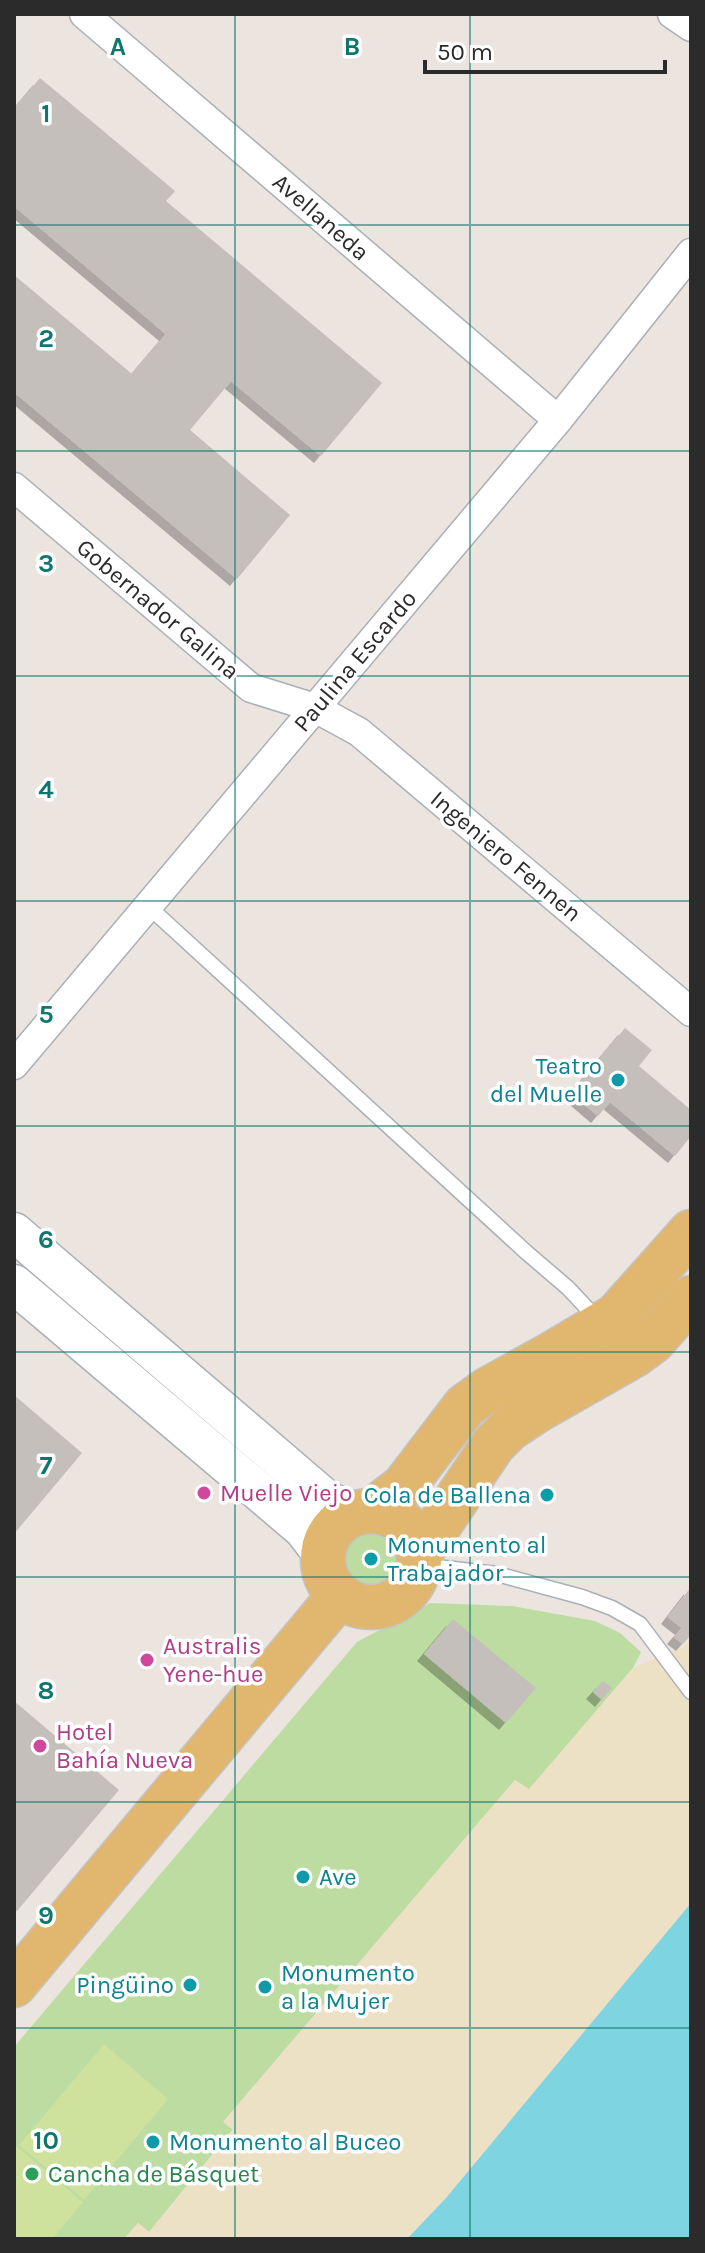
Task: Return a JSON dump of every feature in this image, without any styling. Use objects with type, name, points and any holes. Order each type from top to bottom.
[{"type":"main road","points":[[14,1232],[328,1501],[365,1512],[386,1513],[399,1519],[416,1541],[419,1560]]},
{"type":"main road","points":[[691,1232],[616,1316],[487,1390],[465,1406],[404,1486],[334,1528],[323,1555],[330,1582],[340,1595],[362,1606],[391,1603],[403,1595],[412,1583],[419,1560],[493,1445],[510,1428],[539,1409],[653,1341],[691,1298]]},
{"type":"main road","points":[[14,1284],[303,1529],[323,1555]]},
{"type":"main road","points":[[14,1985],[340,1595]]},
{"type":"street","name":"Avellaneda","points":[[84,14],[558,420]]},
{"type":"street","points":[[672,14],[691,27]]},
{"type":"street","name":"Paulina Escardo","points":[[14,1065],[558,420],[691,253]]},
{"type":"street","name":"Gobernador Galina","points":[[14,487],[251,688],[315,708]]},
{"type":"street","name":"Ingeniero Fennen","points":[[315,708],[359,732],[691,1012]]},
{"type":"lane","points":[[148,906],[568,1288],[603,1325]]},
{"type":"lane","points":[[419,1560],[497,1574],[612,1608],[640,1624],[691,1692]]},
{"type":"green space","points":[[371,1532],[390,1540],[398,1559],[390,1578],[371,1586],[352,1578],[344,1559],[352,1540]]},
{"type":"green space","points":[[430,1603],[512,1606],[595,1621],[620,1633],[641,1652],[633,1668],[529,1790],[515,1780],[224,2121],[233,2129],[149,2232],[138,2223],[124,2239],[14,2239],[14,2047],[357,1642]]},
{"type":"green space","points":[[104,2044],[168,2099],[84,2200],[19,2145]]},
{"type":"green space","name":"Cancha de Básquet","points":[[15,2145],[83,2202],[52,2239],[14,2239]]},
{"type":"sand","points":[[691,1639],[691,1903],[446,2198],[407,2239],[124,2239],[138,2223],[149,2232],[233,2130],[223,2122],[515,1780],[529,1789],[633,1668],[685,1646]]},
{"type":"water","points":[[691,1903],[691,2239],[407,2239],[446,2198]]},
{"type":"building","points":[[40,78],[175,191],[166,201],[382,383],[321,456],[231,381],[190,430],[290,515],[237,579],[14,392],[14,275],[132,374],[166,334],[14,206],[14,109]]},
{"type":"building","name":"Teatro del Muelle","points":[[625,1028],[652,1050],[639,1066],[691,1110],[691,1136],[675,1156],[610,1102],[598,1116],[571,1093]]},
{"type":"building","points":[[14,1395],[82,1453],[14,1534]]},
{"type":"building","points":[[691,1587],[691,1635],[683,1644],[674,1637],[682,1628],[668,1617]]},
{"type":"building","points":[[453,1619],[536,1688],[506,1723],[424,1654]]},
{"type":"building","points":[[603,1681],[612,1688],[602,1700],[593,1692]]},
{"type":"building","name":"Hotel Bahía Nueva","points":[[14,1701],[119,1790],[14,1912]]},
{"type":"place","name":"Teatro del Muelle","points":[[618,1080]]},
{"type":"place","name":"Muelle Viejo","points":[[204,1493]]},
{"type":"place","name":"Cola de Ballena","points":[[547,1495]]},
{"type":"place","name":"Monumento al Trabajador","points":[[371,1559]]},
{"type":"place","name":"Australis Yene-hue","points":[[147,1660]]},
{"type":"place","name":"Hotel Bahía Nueva","points":[[40,1746]]},
{"type":"place","name":"Ave","points":[[303,1877]]},
{"type":"place","name":"Pingüino","points":[[190,1985]]},
{"type":"place","name":"Monumento a la Mujer","points":[[265,1987]]},
{"type":"place","name":"Monumento al Buceo","points":[[153,2142]]},
{"type":"place","name":"Cancha de Básquet","points":[[32,2174]]}]
